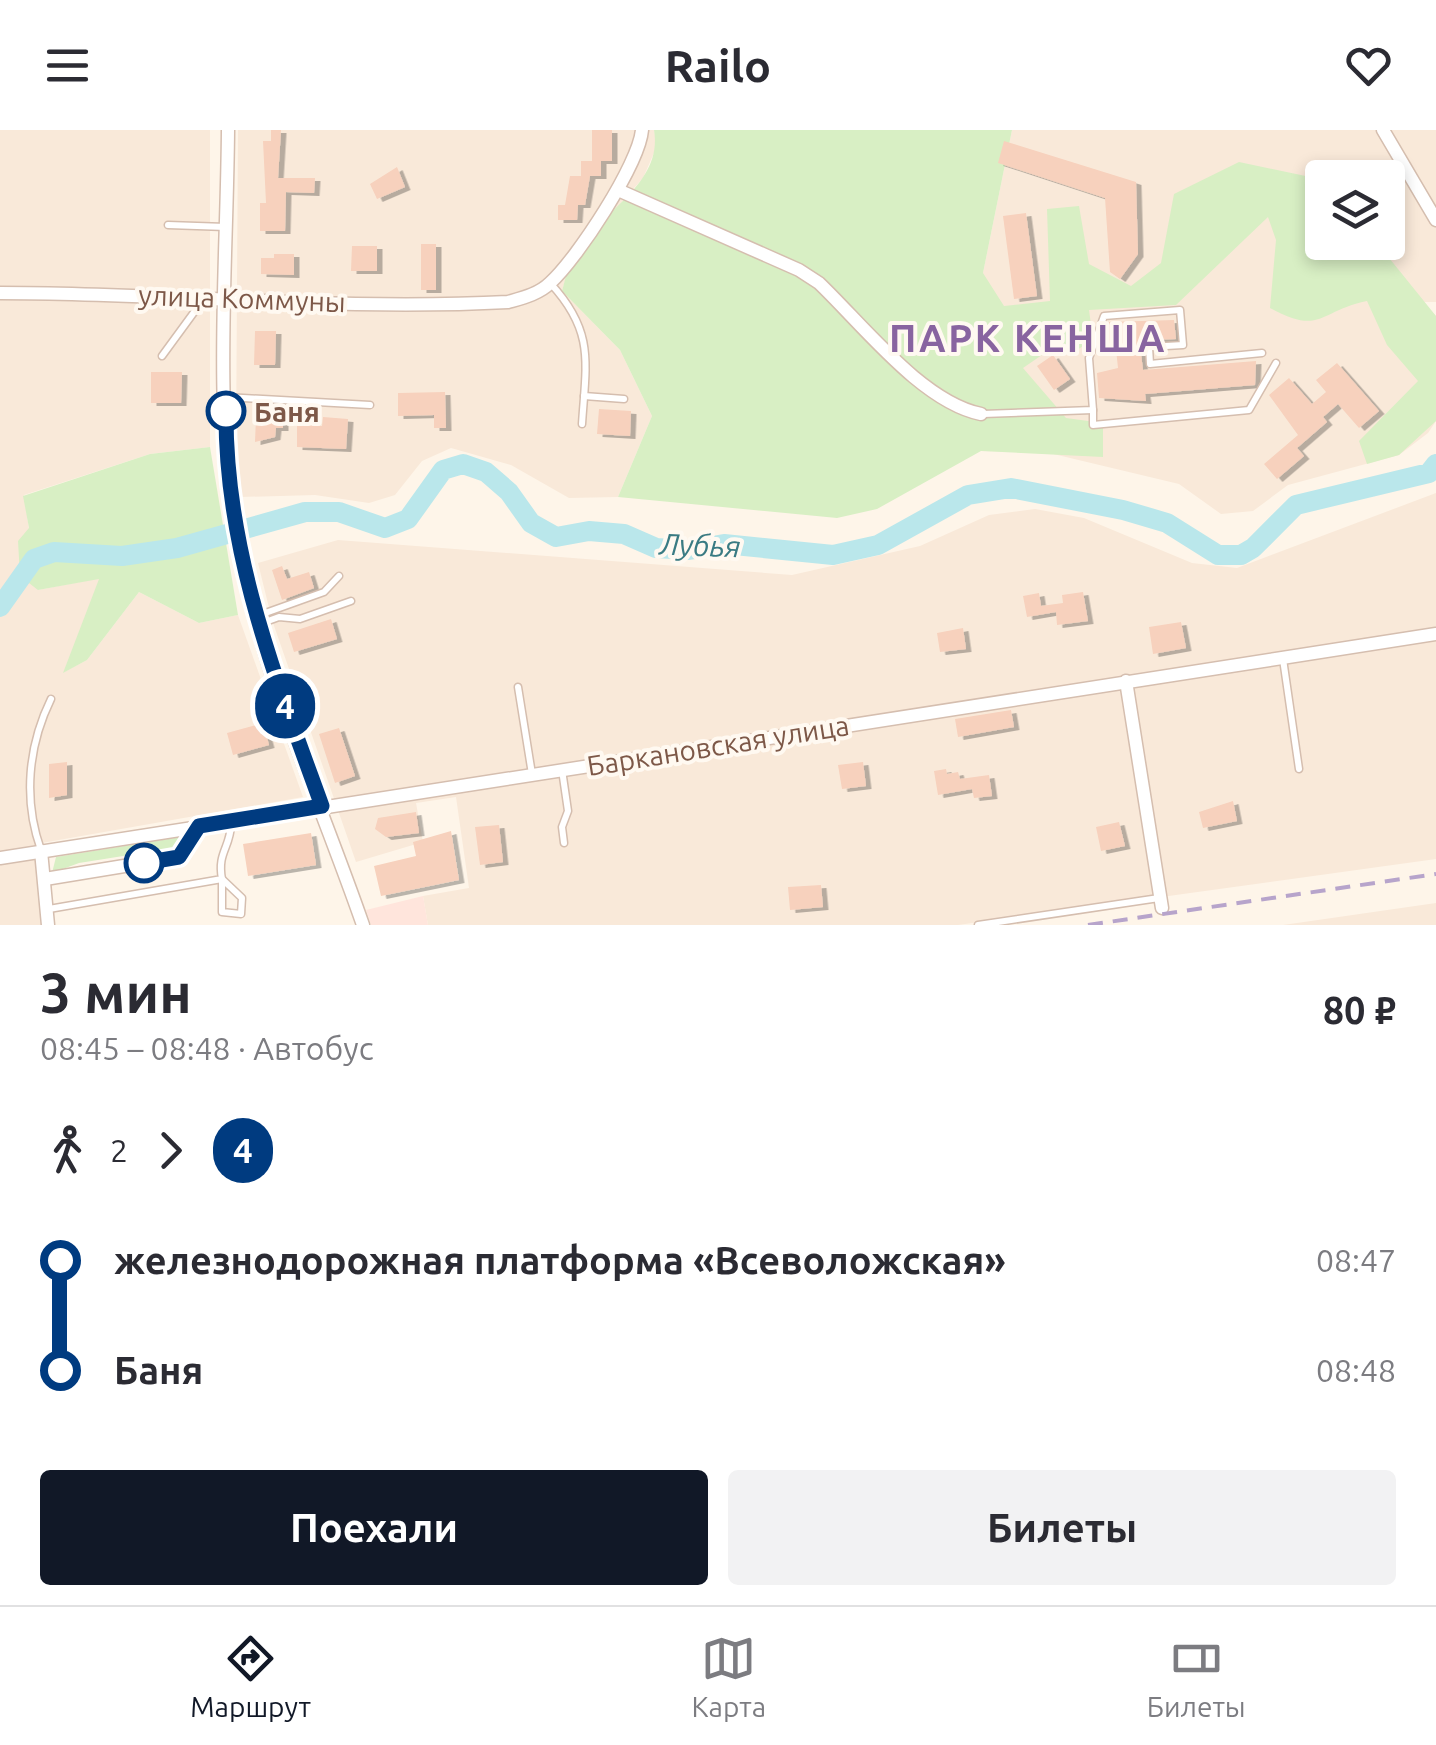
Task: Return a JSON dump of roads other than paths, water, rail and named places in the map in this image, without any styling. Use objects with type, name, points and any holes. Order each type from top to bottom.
[{"type":"street","points":[[228,130],[226,397],[231,502],[240,556],[255,621],[363,925]]},
{"type":"street","points":[[550,283],[618,190],[641,144],[642,130]]},
{"type":"street","points":[[1383,130],[1436,220]]},
{"type":"street","points":[[618,190],[799,270],[819,283],[928,390],[962,410],[982,414]]},
{"type":"street","name":"улица Коммуны","points":[[0,292],[485,304],[530,296],[550,283]]},
{"type":"street","name":"Баркановская улица","points":[[0,858],[1436,634]]},
{"type":"street","points":[[1126,681],[1161,903]]},
{"type":"street","points":[[45,879],[179,857],[199,826]]},
{"type":"street","points":[[41,851],[48,925]]},
{"type":"lane","points":[[168,225],[228,227]]},
{"type":"lane","points":[[550,283],[576,310],[584,331],[582,424]]},
{"type":"lane","points":[[162,356],[204,299]]},
{"type":"lane","points":[[1262,353],[1150,364],[1149,347],[1183,345],[1180,310],[1104,316],[1088,358],[1093,425],[1249,410],[1276,363]]},
{"type":"lane","points":[[584,396],[624,399]]},
{"type":"lane","points":[[226,397],[370,405]]},
{"type":"lane","points":[[982,414],[1092,410]]},
{"type":"lane","points":[[255,621],[324,592],[339,576]]},
{"type":"lane","points":[[255,621],[300,618],[351,601]]},
{"type":"lane","points":[[1282,657],[1299,769]]},
{"type":"lane","points":[[518,687],[532,774]]},
{"type":"lane","points":[[41,851],[29,778],[32,754],[51,698]]},
{"type":"lane","points":[[562,769],[568,810],[562,827],[564,843]]},
{"type":"lane","points":[[49,909],[222,879],[239,893],[241,914],[224,915],[219,893],[222,879],[220,856],[229,841],[231,821]]},
{"type":"lane","points":[[978,925],[1161,903]]},
{"type":"waterway","name":"Лубья","points":[[0,607],[34,559],[54,552],[122,556],[177,548],[305,512],[339,512],[385,528],[408,519],[443,470],[463,464],[486,472],[509,492],[531,523],[556,537],[589,531],[624,534],[656,548],[689,550],[724,544],[833,555],[878,545],[968,495],[1011,488],[1123,510],[1167,523],[1218,555],[1241,555],[1296,505],[1429,473],[1436,464]]},
{"type":"railway","points":[[1088,925],[1436,874]]},
{"type":"place","name":"Баня","points":[[226,411]]},
{"type":"district","name":"ПАРК КЕНША","points":[[1028,338]]}]
